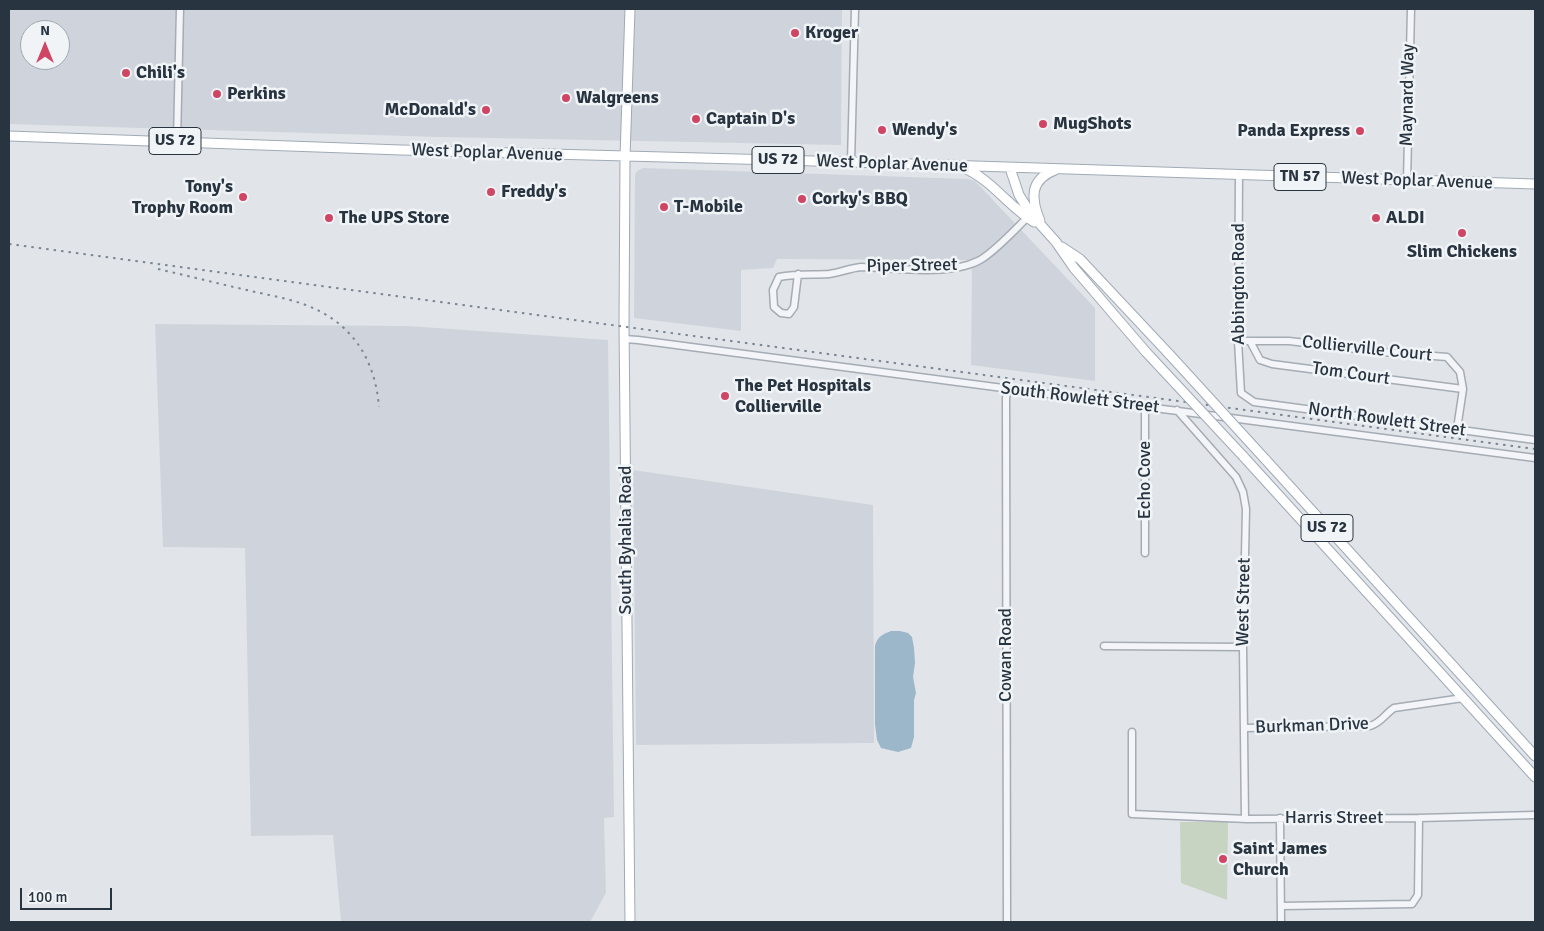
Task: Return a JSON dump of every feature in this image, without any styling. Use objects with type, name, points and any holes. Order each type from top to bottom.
[{"type":"main road","name":"South Byhalia Road","points":[[630,9],[625,157],[624,339],[630,922]]},
{"type":"main road","name":"West Poplar Avenue","points":[[9,136],[336,148],[1535,184]]},
{"type":"main road","name":"US 72","points":[[958,166],[973,172],[985,180],[1016,210],[1031,214]]},
{"type":"main road","name":"US 72","points":[[1010,168],[1019,195],[1031,214],[1056,242],[1074,268],[1146,352],[1535,777]]},
{"type":"main road","points":[[1031,214],[1036,184],[1048,172],[1056,169]]},
{"type":"main road","name":"US 72","points":[[1056,242],[1080,259],[1170,355],[1535,756]]},
{"type":"main road","points":[[1378,605],[1390,597]]},
{"type":"street","points":[[177,141],[180,9]]},
{"type":"street","points":[[852,162],[855,9]]},
{"type":"street","name":"Maynard Way","points":[[1407,181],[1411,9]]},
{"type":"street","name":"Abbington Road","points":[[1239,175],[1238,342],[1242,393]]},
{"type":"street","name":"Piper Street","points":[[798,274],[794,307],[789,314],[781,313],[774,307],[773,290],[779,276],[798,274],[831,274],[861,267],[959,268],[980,260],[1031,214]]},
{"type":"street","name":"South Rowlett Street","points":[[624,339],[1535,458]]},
{"type":"street","name":"Tom Court","points":[[1250,341],[1260,360],[1272,364],[1462,389]]},
{"type":"street","name":"Collierville Court","points":[[1238,342],[1289,341],[1382,352],[1446,356],[1460,372],[1462,389],[1457,429]]},
{"type":"street","name":"Cowan Road","points":[[1007,922],[1006,398],[1008,389]]},
{"type":"street","name":"North Rowlett Street","points":[[1242,393],[1254,402],[1535,440]]},
{"type":"street","name":"Echo Cove","points":[[1145,406],[1145,553]]},
{"type":"street","name":"West Street","points":[[1177,410],[1230,471],[1243,492],[1246,509],[1243,648],[1245,818]]},
{"type":"street","points":[[1104,646],[1243,648]]},
{"type":"street","name":"Burkman Drive","points":[[1244,728],[1370,726],[1378,724],[1394,708],[1462,698]]},
{"type":"street","name":"Harris Street","points":[[1132,732],[1132,814],[1245,818],[1419,818],[1535,815]]},
{"type":"street","points":[[1280,818],[1281,922]]},
{"type":"street","points":[[1281,906],[1412,904],[1418,895],[1419,818]]},
{"type":"shaded area","points":[[9,9],[842,9],[841,145],[440,137],[9,124]]},
{"type":"shaded area","points":[[643,168],[968,179],[975,181],[1095,308],[1095,381],[971,365],[972,260],[777,259],[773,268],[741,270],[741,331],[634,318],[635,175],[637,171]]},
{"type":"shaded area","points":[[155,324],[408,326],[608,340],[614,817],[604,818],[606,893],[590,922],[341,922],[333,835],[251,836],[245,548],[163,547]]},
{"type":"shaded area","points":[[633,470],[873,505],[874,743],[636,745]]},
{"type":"green space","points":[[1180,822],[1228,822],[1227,900],[1181,883]]},
{"type":"water","points":[[891,631],[908,633],[912,637],[915,663],[913,677],[916,693],[914,700],[914,737],[911,748],[898,752],[881,748],[877,740],[875,724],[875,646],[881,636]]},
{"type":"railway","points":[[9,244],[1535,449]]},
{"type":"railway","points":[[158,269],[284,298],[320,311],[335,320],[358,344],[366,357],[377,389],[379,407]]},
{"type":"place","name":"Kroger","points":[[795,33]]},
{"type":"place","name":"Chili's","points":[[126,73]]},
{"type":"place","name":"Perkins","points":[[217,94]]},
{"type":"place","name":"Walgreens","points":[[566,98]]},
{"type":"place","name":"McDonald's","points":[[486,110]]},
{"type":"place","name":"Captain D's","points":[[696,119]]},
{"type":"place","name":"MugShots","points":[[1043,124]]},
{"type":"place","name":"Wendy's","points":[[882,130]]},
{"type":"place","name":"Panda Express","points":[[1360,131]]},
{"type":"place","name":"Freddy's","points":[[491,192]]},
{"type":"place","name":"Tony's Trophy Room","points":[[243,197]]},
{"type":"place","name":"Corky's BBQ","points":[[802,199]]},
{"type":"place","name":"T-Mobile","points":[[664,207]]},
{"type":"place","name":"The UPS Store","points":[[329,218]]},
{"type":"place","name":"ALDI","points":[[1376,218]]},
{"type":"place","name":"Slim Chickens","points":[[1462,233]]},
{"type":"place","name":"The Pet Hospitals Collierville","points":[[725,396]]},
{"type":"place","name":"Saint James Church","points":[[1223,859]]}]
